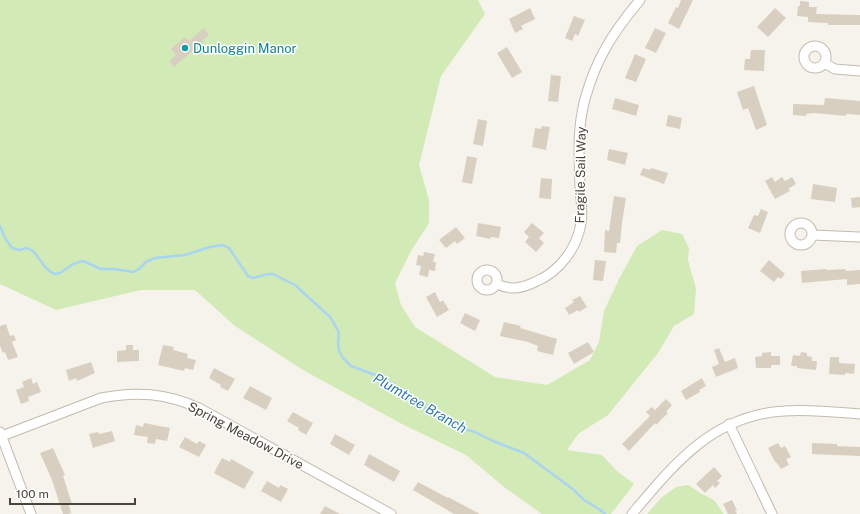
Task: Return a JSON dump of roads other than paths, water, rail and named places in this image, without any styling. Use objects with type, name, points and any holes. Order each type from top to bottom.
[{"type":"street","name":"Fragile Sail Way","points":[[497,284],[504,288],[512,289],[528,286],[549,274],[560,265],[570,253],[577,238],[581,223],[579,148],[580,125],[584,101],[591,78],[610,38],[640,0]]},
{"type":"street","points":[[824,63],[835,69],[860,71]]},
{"type":"street","points":[[812,235],[860,237]]},
{"type":"street","name":"Spring Meadow Drive","points":[[1,434],[101,398],[118,394],[154,394],[167,396],[199,408],[391,514]]},
{"type":"street","points":[[632,514],[662,478],[684,456],[712,434],[729,424],[748,416],[783,411],[860,414]]},
{"type":"street","points":[[729,424],[772,514]]},
{"type":"street","points":[[1,434],[31,514]]},
{"type":"waterway","name":"Plumtree Branch","points":[[0,226],[5,238],[12,248],[19,250],[27,248],[33,251],[47,269],[54,274],[60,273],[73,264],[83,261],[101,269],[114,269],[133,272],[139,269],[146,262],[155,258],[185,255],[210,247],[222,245],[229,248],[248,276],[253,278],[273,274],[295,285],[331,318],[339,333],[339,351],[343,358],[351,366],[392,383],[425,408],[457,427],[475,432],[524,453],[574,490],[584,500],[605,514]]},
{"type":"place","name":"Dunloggin Manor","points":[[185,48]]}]
